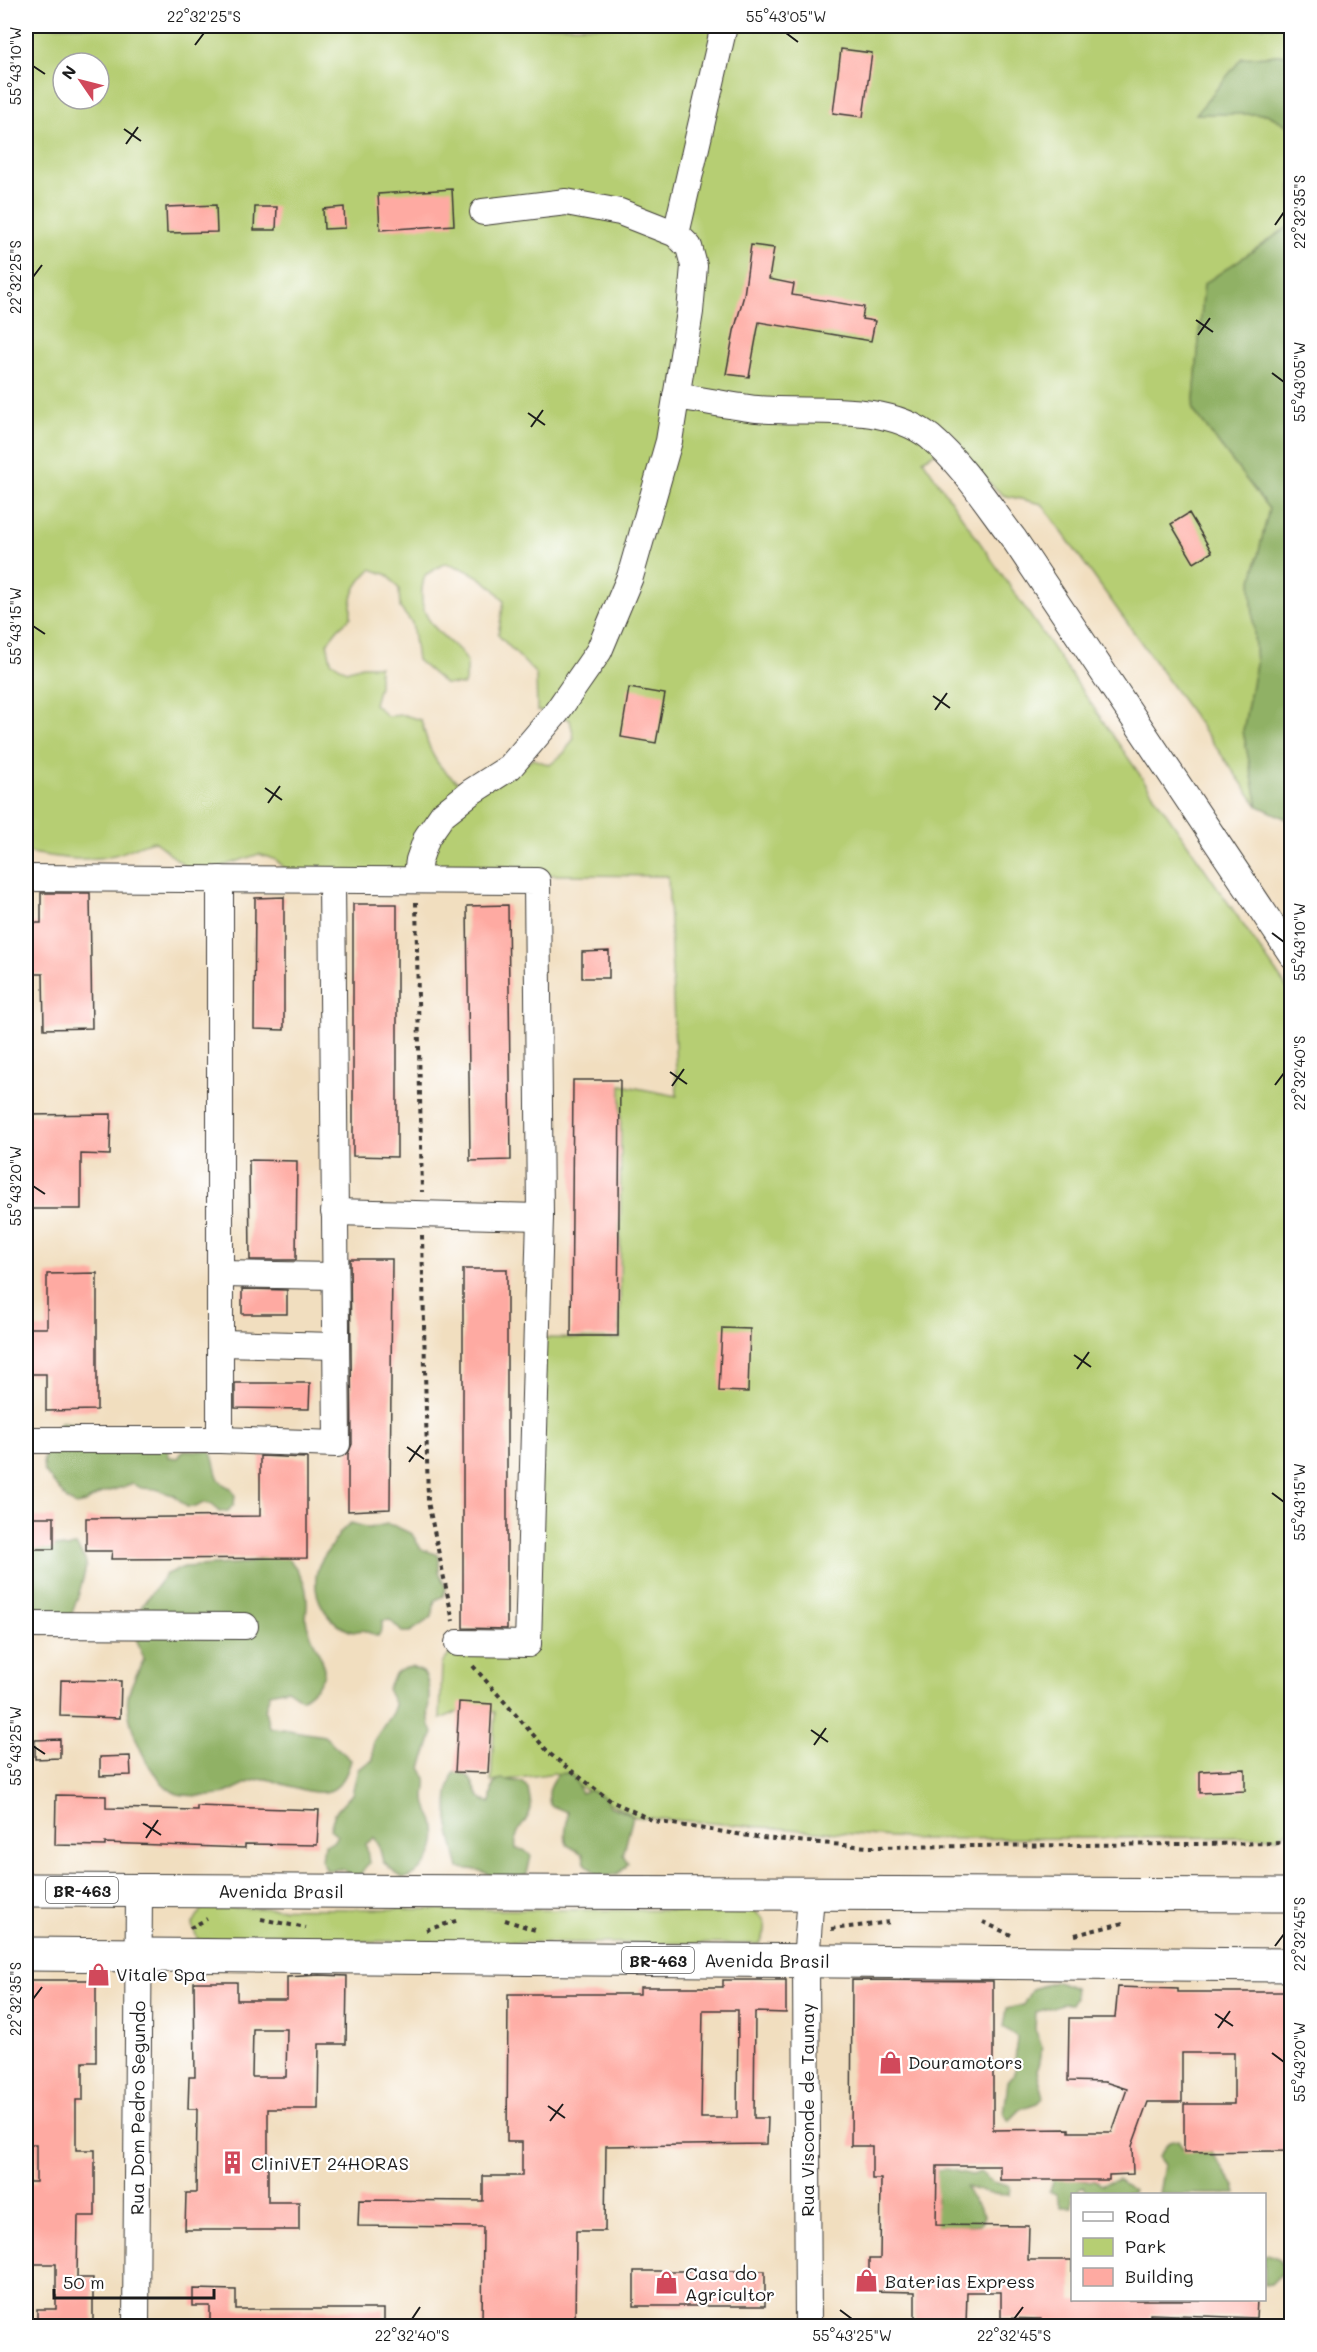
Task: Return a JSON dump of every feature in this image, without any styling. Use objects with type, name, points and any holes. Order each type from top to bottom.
[{"type":"main road","name":"Avenida Brasil","points":[[26,1890],[1292,1895]]},
{"type":"main road","name":"Avenida Brasil","points":[[26,1954],[139,1953],[806,1962],[1292,1965]]},
{"type":"street","points":[[676,234],[724,26]]},
{"type":"street","points":[[416,880],[419,860],[428,837],[443,814],[471,792],[510,767],[556,714],[599,651],[630,577],[669,441],[694,266],[688,247],[676,234],[620,212],[566,202],[483,212]]},
{"type":"street","points":[[676,396],[758,409],[835,410],[880,417],[902,421],[930,437],[972,483],[1014,539],[1292,955]]},
{"type":"street","points":[[26,878],[537,881],[540,1217],[528,1644],[458,1643]]},
{"type":"street","points":[[220,879],[220,1440]]},
{"type":"street","points":[[26,1440],[220,1440],[337,1444],[332,880]]},
{"type":"street","points":[[334,1212],[540,1217]]},
{"type":"street","points":[[220,1274],[335,1276]]},
{"type":"street","points":[[220,1343],[336,1346]]},
{"type":"street","points":[[26,1625],[245,1626]]},
{"type":"street","name":"Rua Dom Pedro Segundo","points":[[136,2326],[139,1891]]},
{"type":"street","name":"Rua Visconde de Taunay","points":[[808,2326],[806,1962],[811,1894]]},
{"type":"path","points":[[416,880],[428,1502],[458,1643],[469,1661],[550,1754],[611,1801],[654,1821],[762,1838],[867,1847],[1292,1843]]},
{"type":"green space","points":[[26,26],[1291,26],[1291,54],[1242,58],[1197,114],[1267,114],[1291,127],[1291,225],[1204,284],[1193,410],[1269,509],[1251,585],[1256,664],[1243,731],[1258,806],[1042,504],[1003,495],[946,446],[923,460],[1291,994],[1291,1830],[1277,1837],[917,1839],[635,1817],[555,1773],[491,1782],[495,1712],[462,1710],[440,1719],[442,1664],[458,1643],[533,1648],[533,1338],[620,1339],[621,1085],[677,1096],[668,876],[289,872],[276,860],[259,854],[196,875],[154,841],[119,854],[91,859],[26,852]],"holes":[[[445,563],[462,569],[492,587],[504,601],[498,635],[536,674],[537,711],[556,713],[570,720],[574,738],[564,753],[550,765],[533,759],[471,792],[450,776],[437,762],[421,720],[404,715],[387,716],[374,704],[379,686],[379,666],[362,666],[346,671],[331,661],[327,643],[351,617],[351,602],[355,590],[371,569],[388,575],[399,589],[400,608],[412,623],[417,660],[445,684],[464,685],[467,673],[465,658],[433,626],[422,604],[422,586],[425,575]]]},
{"type":"green space","points":[[1291,54],[1291,127],[1267,114],[1196,114],[1242,58]]},
{"type":"green space","points":[[1291,225],[1291,821],[1258,806],[1243,731],[1256,664],[1251,585],[1269,509],[1193,410],[1204,284]]},
{"type":"green space","points":[[61,1422],[89,1425],[168,1448],[169,1457],[178,1458],[184,1450],[210,1451],[218,1477],[221,1482],[231,1488],[235,1496],[234,1504],[228,1511],[219,1512],[212,1504],[203,1503],[196,1507],[187,1507],[174,1495],[133,1484],[99,1494],[85,1503],[76,1505],[68,1501],[44,1471],[43,1462],[48,1436]]},
{"type":"green space","points":[[351,1523],[369,1528],[387,1524],[395,1526],[412,1534],[421,1549],[439,1555],[439,1572],[446,1588],[443,1596],[435,1600],[432,1617],[410,1632],[402,1632],[390,1620],[382,1621],[382,1629],[378,1636],[362,1630],[353,1632],[336,1623],[329,1616],[323,1608],[316,1589],[318,1568],[339,1534]]},
{"type":"green space","points":[[26,1541],[68,1548],[76,1545],[86,1567],[71,1615],[26,1631]]},
{"type":"green space","points":[[265,1556],[286,1556],[302,1578],[307,1598],[306,1622],[320,1655],[324,1672],[314,1689],[302,1699],[287,1689],[270,1693],[265,1710],[269,1727],[324,1736],[351,1760],[346,1774],[340,1784],[324,1792],[304,1790],[264,1779],[249,1782],[217,1795],[178,1794],[168,1789],[150,1766],[130,1722],[129,1692],[144,1659],[137,1641],[134,1621],[143,1604],[166,1574],[184,1567],[247,1563]]},
{"type":"green space","points":[[411,1667],[423,1672],[428,1687],[429,1718],[433,1733],[421,1768],[426,1778],[426,1805],[434,1822],[433,1850],[419,1870],[403,1879],[383,1862],[379,1845],[374,1838],[366,1844],[369,1863],[358,1878],[350,1876],[343,1869],[325,1870],[322,1861],[324,1844],[333,1842],[337,1835],[330,1829],[335,1813],[352,1794],[358,1769],[373,1760],[373,1742],[395,1705],[387,1689],[396,1674],[402,1669]]},
{"type":"green space","points":[[454,1772],[468,1776],[483,1800],[490,1803],[493,1785],[500,1779],[522,1782],[528,1788],[531,1808],[516,1842],[516,1849],[524,1850],[531,1856],[527,1874],[511,1883],[478,1870],[459,1868],[447,1808]]},
{"type":"green space","points":[[567,1773],[574,1777],[581,1793],[589,1790],[605,1798],[609,1806],[633,1816],[623,1855],[628,1863],[619,1873],[598,1876],[585,1863],[583,1854],[567,1845],[565,1836],[567,1812],[550,1805],[549,1792],[558,1774]]},
{"type":"green space","points":[[202,1908],[754,1911],[762,1918],[765,1930],[759,1944],[198,1940],[192,1925]]},
{"type":"green space","points":[[1058,1981],[1074,1988],[1075,1997],[1071,2004],[1062,2004],[1036,2012],[1035,2030],[1042,2046],[1037,2071],[1044,2097],[1038,2103],[1022,2108],[1009,2121],[1004,2114],[1008,2081],[1014,2074],[1017,2037],[1003,2027],[1006,2009],[1023,2005],[1032,1989]]},
{"type":"green space","points":[[1178,2140],[1183,2148],[1209,2149],[1235,2186],[1237,2193],[1159,2193],[1164,2165],[1158,2157],[1169,2142]]},
{"type":"green space","points":[[946,2169],[972,2175],[980,2172],[992,2182],[1010,2186],[1009,2195],[991,2194],[966,2187],[984,2216],[980,2224],[941,2229],[933,2224],[937,2198],[930,2193],[932,2177],[937,2170]]},
{"type":"green space","points":[[1070,2178],[1091,2182],[1095,2180],[1102,2184],[1118,2180],[1133,2191],[1132,2193],[1086,2193],[1083,2187],[1079,2189],[1078,2193],[1071,2193],[1071,2207],[1061,2207],[1056,2194],[1049,2191],[1053,2179]]},
{"type":"green space","points":[[1266,2254],[1278,2259],[1282,2264],[1283,2272],[1271,2284],[1266,2285]]},
{"type":"building","points":[[841,49],[872,53],[863,117],[833,113]]},
{"type":"building","points":[[452,189],[454,225],[380,230],[378,194]]},
{"type":"building","points":[[216,205],[217,232],[167,233],[166,207]]},
{"type":"building","points":[[255,207],[277,207],[276,230],[254,230]]},
{"type":"building","points":[[344,207],[345,228],[324,229],[323,209]]},
{"type":"building","points":[[751,245],[774,248],[769,279],[794,284],[792,295],[864,307],[862,319],[875,321],[871,341],[759,322],[749,377],[726,374],[744,295]]},
{"type":"building","points":[[1189,513],[1212,552],[1194,563],[1171,524]]},
{"type":"building","points":[[629,688],[665,694],[656,743],[621,737]]},
{"type":"building","points":[[41,893],[90,893],[92,1028],[44,1029],[43,974],[26,974],[26,923],[41,923]]},
{"type":"building","points":[[284,897],[284,1030],[254,1029],[255,898]]},
{"type":"building","points":[[353,904],[397,904],[397,1157],[353,1156]]},
{"type":"building","points":[[508,905],[511,1160],[470,1161],[467,906]]},
{"type":"building","points":[[609,951],[609,978],[582,978],[582,952]]},
{"type":"building","points":[[573,1080],[620,1080],[618,1336],[571,1336]]},
{"type":"building","points":[[111,1114],[110,1155],[81,1154],[81,1209],[26,1209],[26,1115]]},
{"type":"building","points":[[249,1160],[297,1161],[296,1260],[250,1260]]},
{"type":"building","points":[[350,1259],[392,1259],[390,1509],[348,1511],[348,1454],[352,1444]]},
{"type":"building","points":[[463,1269],[507,1269],[507,1629],[463,1628]]},
{"type":"building","points":[[97,1273],[97,1410],[46,1411],[46,1374],[26,1374],[26,1328],[47,1328],[47,1274]]},
{"type":"building","points":[[242,1289],[287,1290],[287,1314],[242,1314]]},
{"type":"building","points":[[722,1328],[750,1329],[748,1392],[719,1391]]},
{"type":"building","points":[[235,1383],[310,1383],[309,1409],[235,1408]]},
{"type":"building","points":[[260,1456],[307,1458],[307,1558],[111,1559],[112,1551],[86,1551],[86,1518],[260,1516]]},
{"type":"building","points":[[26,1517],[54,1517],[54,1549],[26,1549]]},
{"type":"building","points":[[61,1680],[121,1681],[120,1718],[60,1716]]},
{"type":"building","points":[[459,1702],[492,1704],[488,1773],[455,1772]]},
{"type":"building","points":[[60,1739],[60,1758],[35,1759],[35,1740]]},
{"type":"building","points":[[130,1756],[131,1775],[100,1776],[100,1757]]},
{"type":"building","points":[[1245,1769],[1245,1791],[1200,1793],[1200,1771]]},
{"type":"building","points":[[56,1795],[106,1796],[106,1808],[197,1810],[197,1806],[319,1810],[317,1845],[245,1844],[245,1848],[105,1843],[105,1846],[55,1845]]},
{"type":"building","points":[[347,1976],[346,2044],[319,2044],[318,2109],[268,2109],[268,2202],[299,2202],[299,2230],[185,2230],[186,2193],[196,2193],[197,2109],[188,2109],[189,2077],[195,2077],[194,1982],[237,1982],[237,2000],[287,2000],[287,1977]],"holes":[[[253,2029],[287,2029],[286,2077],[252,2077]]]},
{"type":"building","points":[[26,1980],[96,1980],[96,2062],[83,2062],[83,2100],[76,2100],[76,2150],[95,2150],[95,2216],[78,2216],[77,2278],[93,2278],[93,2326],[37,2326],[37,2309],[56,2309],[56,2264],[26,2264],[26,2182],[36,2182],[36,2144],[26,2144]]},
{"type":"building","points":[[723,1980],[786,1980],[786,2013],[755,2012],[754,2118],[768,2118],[767,2144],[606,2146],[605,2231],[576,2231],[575,2326],[482,2326],[483,2227],[358,2226],[359,2200],[483,2201],[483,2176],[522,2176],[522,2142],[507,2142],[508,1994],[640,1994],[640,1987],[723,1987]],"holes":[[[703,2010],[738,2010],[737,2118],[701,2118]]]},
{"type":"building","points":[[852,1980],[993,1981],[993,2130],[1069,2129],[1069,2132],[1112,2132],[1127,2089],[1105,2082],[1068,2081],[1069,2018],[1115,2018],[1118,1987],[1178,1989],[1178,1992],[1292,1992],[1292,2151],[1184,2152],[1184,2104],[1234,2104],[1234,2053],[1182,2053],[1182,2102],[1148,2102],[1132,2146],[1133,2174],[1109,2175],[1109,2180],[1000,2180],[1000,2166],[937,2166],[936,2225],[1029,2226],[1028,2260],[1071,2260],[1071,2301],[1257,2301],[1256,2318],[1150,2314],[1150,2326],[1042,2326],[1041,2319],[1001,2318],[1001,2292],[967,2292],[966,2326],[915,2326],[915,2292],[869,2291],[869,2259],[880,2259],[881,2179],[872,2179],[872,2146],[851,2146]]},
{"type":"building","points":[[634,2271],[765,2271],[765,2306],[634,2306]]},
{"type":"building","points":[[193,2289],[236,2290],[236,2309],[384,2309],[384,2326],[210,2326],[210,2306],[193,2306]]},
{"type":"place","name":"Vitale Spa","points":[[98,1974]]},
{"type":"place","name":"Douramotors","points":[[890,2062]]},
{"type":"place","name":"CliniVET 24HORAS","points":[[233,2163]]},
{"type":"place","name":"Baterias Express","points":[[867,2281]]},
{"type":"place","name":"Casa do Agricultor","points":[[667,2283]]}]
